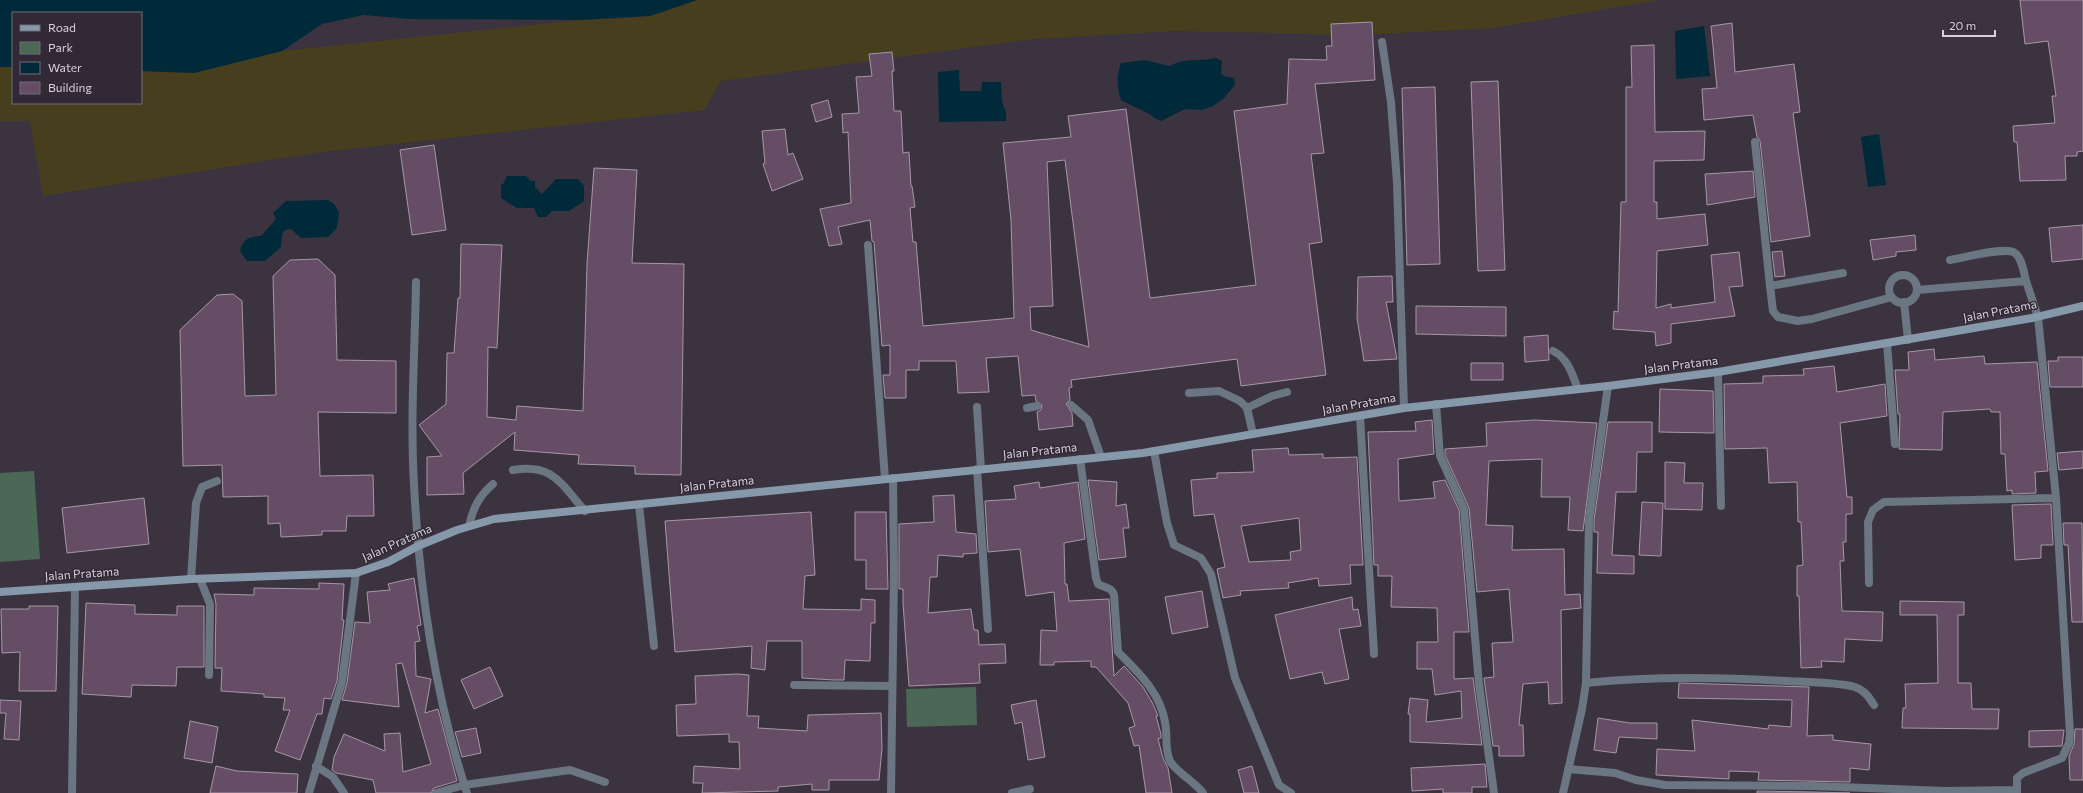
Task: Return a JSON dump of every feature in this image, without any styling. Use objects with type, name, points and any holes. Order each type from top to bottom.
[{"type":"street","points":[[1382,42],[1391,102],[1397,183],[1404,408]]},
{"type":"street","points":[[1755,142],[1773,311],[1778,317],[1798,321],[1812,319],[1892,297]]},
{"type":"street","points":[[868,246],[889,478],[894,574],[891,686],[891,793]]},
{"type":"street","points":[[1568,769],[1615,773],[1636,780],[1665,785],[1814,786],[2016,792],[2018,778],[2020,775],[2062,758],[2069,743],[2070,725],[2056,498],[2038,317],[2018,256],[2011,251],[2002,250],[1950,260]]},
{"type":"street","points":[[1770,286],[1842,273]]},
{"type":"street","points":[[1901,275],[1912,278],[1917,290],[1915,296],[1904,302],[1899,302],[1892,297],[1889,289],[1891,282],[1901,275]]},
{"type":"street","points":[[1917,290],[2026,281]]},
{"type":"street","points":[[416,282],[413,450],[418,546],[444,714],[466,789]]},
{"type":"street","points":[[1904,302],[1908,340]]},
{"type":"street","name":"Jalan Pratama","points":[[0,592],[191,579],[356,573],[388,562],[418,546],[469,526],[494,519],[585,511],[1154,451],[1404,408],[1578,390],[1718,372],[2038,317],[2083,306]]},
{"type":"street","points":[[1887,344],[1895,444]]},
{"type":"street","points":[[1553,351],[1564,358],[1578,390]]},
{"type":"street","points":[[1718,372],[1721,506]]},
{"type":"street","points":[[1563,793],[1582,709],[1586,683],[1589,520],[1608,386]]},
{"type":"street","points":[[1189,393],[1219,391],[1240,401],[1247,408],[1253,434]]},
{"type":"street","points":[[1247,408],[1272,396],[1287,392]]},
{"type":"street","points":[[1436,404],[1440,456],[1464,509],[1479,684],[1494,793]]},
{"type":"street","points":[[1071,405],[1088,420],[1101,457]]},
{"type":"street","points":[[1027,408],[1037,406]]},
{"type":"street","points":[[977,407],[988,629]]},
{"type":"street","points":[[1360,416],[1374,654]]},
{"type":"street","points":[[1154,451],[1167,523],[1174,546],[1200,558],[1211,574],[1235,678],[1279,785],[1291,793]]},
{"type":"street","points":[[1080,459],[1096,578],[1098,584],[1113,591],[1118,652],[1154,692],[1166,721],[1167,747],[1171,763],[1203,793]]},
{"type":"street","points":[[513,470],[533,468],[552,474],[585,511]]},
{"type":"street","points":[[191,579],[196,503],[202,487],[217,481]]},
{"type":"street","points":[[469,526],[476,502],[483,492],[493,484]]},
{"type":"street","points":[[1869,583],[1868,522],[1873,510],[1884,502],[2056,498]]},
{"type":"street","points":[[639,505],[654,646]]},
{"type":"street","points":[[309,793],[342,682],[356,573]]},
{"type":"street","points":[[200,579],[210,604],[210,675]]},
{"type":"street","points":[[72,793],[75,587]]},
{"type":"street","points":[[1586,683],[1611,680],[1720,678],[1806,682],[1853,687],[1867,694],[1874,705]]},
{"type":"street","points":[[794,685],[891,686]]},
{"type":"street","points":[[316,766],[332,777],[344,793]]},
{"type":"street","points":[[436,793],[570,770],[605,782]]},
{"type":"street","points":[[1012,793],[1030,789]]},
{"type":"green space","points":[[34,471],[40,559],[0,562],[0,473]]},
{"type":"green space","points":[[976,687],[977,725],[907,727],[906,689]]},
{"type":"sand","points":[[697,0],[1658,0],[1493,28],[1359,35],[1176,31],[1033,39],[721,81],[704,110],[322,152],[43,196],[30,121],[0,121],[0,67],[12,67],[12,104],[142,104],[142,71],[194,73],[282,51],[581,20],[650,16]]},
{"type":"water","points":[[0,0],[697,0],[650,16],[581,20],[408,19],[364,15],[322,24],[282,51],[194,73],[142,71],[142,12],[12,12],[12,67],[0,67]]},
{"type":"water","points":[[1704,26],[1710,76],[1676,79],[1675,31]]},
{"type":"water","points":[[1216,58],[1222,61],[1221,73],[1223,76],[1234,78],[1235,85],[1224,98],[1213,106],[1202,110],[1185,109],[1161,121],[1121,100],[1118,72],[1121,63],[1145,60],[1169,66],[1187,61]]},
{"type":"water","points":[[959,70],[960,91],[981,91],[982,82],[1001,82],[1002,102],[1006,112],[1006,121],[939,122],[938,72]]},
{"type":"water","points":[[1879,134],[1886,185],[1868,187],[1861,137]]},
{"type":"water","points":[[507,176],[526,176],[531,181],[535,181],[535,187],[542,194],[556,179],[578,179],[584,186],[584,201],[569,211],[552,211],[546,217],[538,217],[534,208],[517,208],[501,198],[501,184],[503,184]]},
{"type":"water","points":[[328,200],[334,204],[339,212],[337,228],[328,237],[301,238],[291,229],[285,230],[282,235],[281,247],[265,261],[247,261],[240,251],[247,239],[261,236],[276,219],[273,213],[286,201]]},
{"type":"building","points":[[2020,0],[2083,0],[2083,151],[2077,152],[2077,156],[2065,156],[2066,180],[2020,181],[2017,142],[2014,142],[2013,126],[2055,123],[2052,96],[2056,96],[2048,41],[2025,44]]},
{"type":"building","points":[[1372,22],[1375,80],[1315,84],[1324,153],[1311,154],[1322,242],[1309,244],[1326,375],[1241,386],[1237,359],[1071,380],[1072,387],[1069,388],[1070,400],[1066,404],[1072,413],[1073,426],[1039,430],[1037,412],[1041,410],[1042,405],[1036,401],[1035,395],[1022,396],[1018,356],[986,358],[989,392],[958,393],[956,361],[919,361],[919,370],[906,370],[906,398],[885,398],[883,375],[890,375],[890,345],[882,346],[874,242],[872,241],[870,220],[838,227],[842,244],[829,246],[820,209],[851,203],[848,132],[843,133],[842,114],[859,113],[856,77],[872,76],[869,54],[892,52],[894,71],[892,71],[894,111],[901,111],[903,153],[909,152],[911,186],[915,207],[910,208],[913,242],[916,242],[923,326],[1014,318],[1011,220],[1003,143],[1071,137],[1068,116],[1126,109],[1150,298],[1256,285],[1234,111],[1287,104],[1289,59],[1327,60],[1326,46],[1332,46],[1331,24]],"holes":[[[1065,160],[1089,347],[1031,330],[1030,307],[1053,306],[1047,162]]]},
{"type":"building","points":[[1732,23],[1735,72],[1794,64],[1800,112],[1793,113],[1810,236],[1771,242],[1760,141],[1757,137],[1753,115],[1704,120],[1702,89],[1717,88],[1711,26]]},
{"type":"building","points":[[1654,45],[1655,132],[1705,131],[1704,160],[1654,161],[1654,202],[1657,202],[1657,219],[1705,214],[1708,245],[1657,251],[1656,308],[1671,304],[1671,308],[1715,302],[1711,255],[1739,252],[1743,286],[1729,287],[1735,316],[1671,324],[1671,343],[1656,346],[1655,332],[1613,329],[1614,311],[1618,312],[1621,202],[1626,202],[1626,87],[1632,87],[1631,46]]},
{"type":"building","points":[[1498,81],[1505,270],[1478,271],[1471,82]]},
{"type":"building","points":[[1435,87],[1440,264],[1407,265],[1402,88]]},
{"type":"building","points":[[828,100],[832,117],[816,122],[811,105]]},
{"type":"building","points":[[785,129],[788,155],[793,153],[803,179],[772,191],[763,164],[765,163],[762,131]]},
{"type":"building","points":[[434,145],[446,230],[412,235],[400,150]]},
{"type":"building","points":[[594,168],[637,170],[632,263],[684,264],[681,475],[635,474],[635,466],[578,464],[579,455],[514,450],[515,432],[463,473],[464,494],[427,495],[427,457],[442,456],[419,425],[446,404],[447,353],[454,353],[458,298],[460,298],[461,244],[502,245],[497,348],[488,347],[487,417],[516,420],[517,406],[583,411],[587,264]]},
{"type":"building","points":[[1753,171],[1755,197],[1707,205],[1705,174]]},
{"type":"building","points":[[2083,225],[2083,259],[2052,262],[2049,228]]},
{"type":"building","points":[[1915,235],[1916,250],[1896,252],[1896,256],[1873,260],[1870,240]]},
{"type":"building","points":[[1782,251],[1785,276],[1775,277],[1772,252]]},
{"type":"building","points":[[318,259],[335,275],[337,360],[396,361],[396,413],[318,412],[320,476],[373,475],[374,516],[347,516],[346,531],[322,531],[322,535],[281,537],[280,523],[268,524],[268,496],[223,497],[222,465],[183,466],[180,330],[217,295],[233,294],[242,301],[245,396],[276,395],[273,276],[290,260]]},
{"type":"building","points":[[1392,276],[1393,302],[1386,302],[1397,359],[1364,361],[1357,318],[1358,277]]},
{"type":"building","points":[[1416,306],[1506,307],[1506,336],[1416,334]]},
{"type":"building","points":[[1548,335],[1549,360],[1525,362],[1524,337]]},
{"type":"building","points":[[1934,349],[1935,360],[1984,356],[1985,364],[2037,362],[2048,471],[2035,472],[2036,493],[2012,494],[2012,490],[2007,491],[2005,454],[2001,454],[2000,412],[1991,412],[1990,409],[1943,412],[1942,450],[1899,449],[1900,414],[1898,414],[1895,370],[1909,370],[1908,352]]},
{"type":"building","points":[[2058,357],[2083,357],[2083,387],[2050,387],[2048,361],[2058,361]]},
{"type":"building","points":[[1471,363],[1503,363],[1503,380],[1471,380]]},
{"type":"building","points":[[1834,366],[1837,392],[1885,384],[1887,416],[1840,423],[1847,497],[1852,497],[1852,514],[1846,514],[1846,542],[1843,542],[1844,561],[1840,561],[1842,611],[1883,612],[1882,641],[1845,639],[1844,662],[1821,661],[1822,667],[1801,668],[1797,566],[1803,565],[1801,522],[1798,522],[1797,482],[1769,483],[1767,448],[1725,449],[1724,384],[1763,383],[1763,376],[1804,375],[1803,369]]},
{"type":"building","points":[[1660,389],[1713,391],[1714,433],[1659,432]]},
{"type":"building","points":[[1432,420],[1434,454],[1398,459],[1399,501],[1435,498],[1433,482],[1445,480],[1459,510],[1469,632],[1454,632],[1454,679],[1473,678],[1482,745],[1410,742],[1410,714],[1408,714],[1410,698],[1428,700],[1426,722],[1462,718],[1461,691],[1435,695],[1432,669],[1417,669],[1417,642],[1438,642],[1437,608],[1391,607],[1392,576],[1378,576],[1378,565],[1374,565],[1368,432],[1416,431],[1415,422]]},
{"type":"building","points":[[1535,420],[1597,423],[1583,531],[1568,530],[1570,497],[1541,497],[1542,459],[1489,461],[1486,525],[1513,526],[1512,550],[1564,549],[1565,595],[1580,594],[1581,608],[1561,610],[1562,703],[1549,704],[1548,682],[1523,684],[1519,725],[1523,725],[1524,756],[1499,756],[1499,746],[1493,746],[1484,678],[1494,677],[1492,643],[1513,642],[1509,589],[1477,592],[1469,508],[1445,455],[1445,449],[1487,446],[1486,423]]},
{"type":"building","points":[[1608,422],[1652,422],[1652,452],[1637,452],[1636,492],[1616,492],[1612,555],[1634,556],[1634,574],[1597,573],[1598,532],[1594,532],[1594,520]]},
{"type":"building","points":[[1288,448],[1289,455],[1323,454],[1323,458],[1357,457],[1363,565],[1350,565],[1351,584],[1319,586],[1318,578],[1288,583],[1289,588],[1240,591],[1241,595],[1223,598],[1217,569],[1225,567],[1214,514],[1194,516],[1191,480],[1217,478],[1217,473],[1254,472],[1252,450]],"holes":[[[1299,518],[1301,550],[1290,552],[1291,560],[1249,562],[1241,526]]]},
{"type":"building","points":[[2083,451],[2083,468],[2059,470],[2057,453]]},
{"type":"building","points":[[1665,462],[1685,463],[1684,483],[1703,483],[1702,510],[1665,509]]},
{"type":"building","points":[[1088,480],[1117,482],[1116,506],[1126,504],[1129,528],[1123,528],[1126,557],[1099,560]]},
{"type":"building","points":[[1039,482],[1040,488],[1078,482],[1085,539],[1064,543],[1065,584],[1067,584],[1069,601],[1109,599],[1114,676],[1124,666],[1143,687],[1153,704],[1158,716],[1156,716],[1161,734],[1161,738],[1158,739],[1163,758],[1168,768],[1172,793],[1146,793],[1139,745],[1134,746],[1129,728],[1135,726],[1128,703],[1096,667],[1091,667],[1091,661],[1054,662],[1054,665],[1040,665],[1041,630],[1057,631],[1054,592],[1026,596],[1020,549],[988,552],[985,501],[1016,499],[1014,486]]},
{"type":"building","points":[[954,495],[956,532],[976,534],[977,553],[963,554],[963,557],[938,555],[937,577],[930,577],[928,613],[971,609],[974,630],[978,630],[979,645],[1005,644],[1006,663],[979,664],[980,683],[909,686],[903,589],[899,589],[899,524],[934,522],[933,496]]},
{"type":"building","points":[[144,498],[149,544],[67,553],[62,508]]},
{"type":"building","points":[[1642,502],[1663,503],[1661,556],[1639,555]]},
{"type":"building","points":[[2051,504],[2053,545],[2041,545],[2041,558],[2015,560],[2012,505]]},
{"type":"building","points":[[811,512],[815,575],[805,576],[803,609],[861,610],[861,599],[875,600],[875,623],[871,623],[870,661],[845,660],[844,680],[834,680],[802,678],[802,641],[767,641],[765,670],[751,668],[752,646],[675,652],[665,521]]},
{"type":"building","points":[[855,512],[886,512],[888,589],[866,589],[866,560],[855,560]]},
{"type":"building","points":[[2063,523],[2082,523],[2083,622],[2072,622],[2068,545],[2064,545]]},
{"type":"building","points":[[414,578],[421,625],[417,626],[420,641],[415,642],[416,676],[431,679],[425,713],[438,709],[457,781],[434,788],[431,793],[376,793],[373,780],[336,773],[332,770],[334,757],[344,734],[385,751],[384,734],[400,733],[403,772],[431,764],[402,663],[396,664],[399,707],[342,700],[347,683],[355,622],[370,623],[367,592],[390,590],[388,584]]},
{"type":"building","points":[[319,583],[344,584],[342,620],[344,620],[337,681],[331,699],[324,698],[322,714],[317,714],[300,760],[275,751],[290,710],[283,710],[285,698],[264,697],[264,694],[221,691],[222,668],[215,668],[216,604],[214,594],[254,595],[254,588],[319,589]]},
{"type":"building","points":[[1202,591],[1208,627],[1172,634],[1165,597]]},
{"type":"building","points":[[1352,597],[1353,610],[1358,609],[1361,626],[1339,629],[1349,679],[1325,684],[1322,672],[1290,679],[1275,615]]},
{"type":"building","points":[[1900,601],[1964,602],[1964,615],[1958,615],[1958,683],[1971,683],[1972,709],[1999,709],[1998,729],[1902,728],[1903,708],[1906,708],[1905,684],[1938,683],[1937,615],[1900,615]]},
{"type":"building","points":[[86,603],[135,605],[135,614],[177,615],[177,606],[204,606],[204,667],[177,667],[176,686],[132,685],[131,697],[82,694]]},
{"type":"building","points":[[29,606],[58,606],[56,691],[19,691],[20,652],[2,653],[1,609],[29,609]]},
{"type":"building","points":[[490,667],[503,696],[474,709],[461,680]]},
{"type":"building","points":[[737,674],[749,675],[747,716],[759,716],[758,728],[807,731],[808,715],[881,713],[882,748],[879,780],[829,780],[829,790],[812,790],[812,784],[778,787],[778,791],[702,793],[703,783],[693,783],[694,766],[740,769],[739,742],[729,742],[729,734],[677,736],[676,705],[696,704],[695,676]]},
{"type":"building","points":[[1679,683],[1809,687],[1807,736],[1833,735],[1833,740],[1871,744],[1869,770],[1850,768],[1850,782],[1758,780],[1759,772],[1729,771],[1729,779],[1656,775],[1657,749],[1695,751],[1692,720],[1768,729],[1769,725],[1791,727],[1792,700],[1678,698]]},
{"type":"building","points":[[0,700],[21,701],[19,740],[4,739],[6,713],[0,713]]},
{"type":"building","points":[[1036,700],[1045,757],[1028,760],[1022,722],[1015,724],[1011,705]]},
{"type":"building","points":[[1598,718],[1630,723],[1657,723],[1657,739],[1619,737],[1616,753],[1594,750]]},
{"type":"building","points":[[190,721],[218,727],[212,763],[184,758]]},
{"type":"building","points":[[476,728],[481,753],[462,757],[455,732]]},
{"type":"building","points":[[2075,729],[2083,729],[2083,780],[2070,780],[2069,756],[2074,744]]},
{"type":"building","points":[[2064,730],[2062,746],[2029,747],[2029,731]]},
{"type":"building","points":[[1485,764],[1487,787],[1472,787],[1472,793],[1443,793],[1443,789],[1412,791],[1411,768]]},
{"type":"building","points":[[216,766],[237,771],[298,774],[297,793],[210,793]]},
{"type":"building","points":[[1252,766],[1259,793],[1244,793],[1238,770]]},
{"type":"building","points":[[1757,791],[1814,792],[1850,793],[1757,793]]}]
